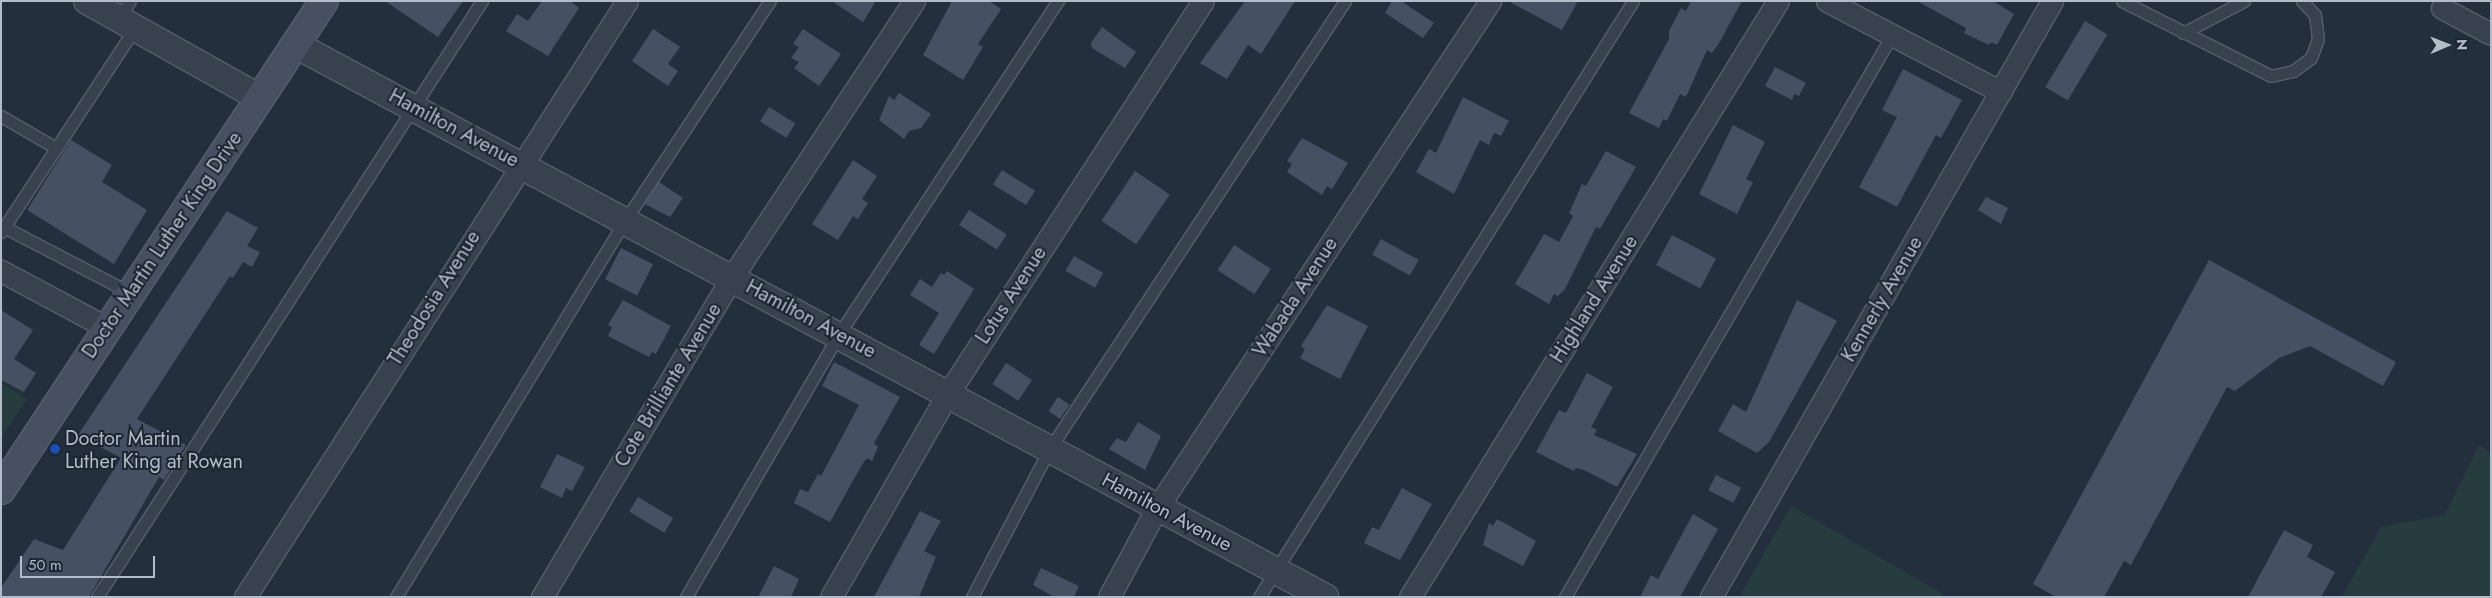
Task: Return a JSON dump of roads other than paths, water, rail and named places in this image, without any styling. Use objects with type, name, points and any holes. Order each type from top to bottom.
[{"type":"main road","name":"Doctor Martin Luther King Drive","points":[[1,490],[129,292],[324,1]]},
{"type":"street","points":[[87,1],[128,16],[260,98]]},
{"type":"street","name":"Theodosia Avenue","points":[[245,597],[520,162],[627,1]]},
{"type":"street","name":"Cote Brilliante Avenue","points":[[542,597],[732,277],[914,1]]},
{"type":"street","name":"Lotus Avenue","points":[[831,597],[948,392],[1203,1]]},
{"type":"street","name":"Wabada Avenue","points":[[1110,597],[1157,508],[1490,1]]},
{"type":"street","name":"Highland Avenue","points":[[1410,597],[1778,1]]},
{"type":"street","points":[[1827,1],[2001,92]]},
{"type":"street","name":"Kennerly Avenue","points":[[1711,597],[2052,1]]},
{"type":"street","points":[[2442,8],[2491,34]]},
{"type":"street","name":"Hamilton Avenue","points":[[296,45],[520,162],[948,392],[1157,508],[1325,597]]},
{"type":"street","points":[[1,271],[106,327]]},
{"type":"lane","points":[[97,597],[412,105],[482,1]]},
{"type":"lane","points":[[396,597],[626,219],[770,1]]},
{"type":"lane","points":[[686,597],[839,334],[1058,1]]},
{"type":"lane","points":[[972,597],[1050,448],[1345,1]]},
{"type":"lane","points":[[1259,597],[1274,569],[1633,1]]},
{"type":"lane","points":[[2122,1],[2271,76],[2293,72],[2311,58],[2318,38],[2315,14],[2302,1]]},
{"type":"lane","points":[[2183,33],[2244,1]]},
{"type":"lane","points":[[128,16],[56,148],[3,229],[129,292]]},
{"type":"lane","points":[[1565,597],[1892,35]]},
{"type":"lane","points":[[1,116],[56,148]]},
{"type":"place","name":"Doctor Martin Luther King at Rowan","points":[[55,449]]}]
